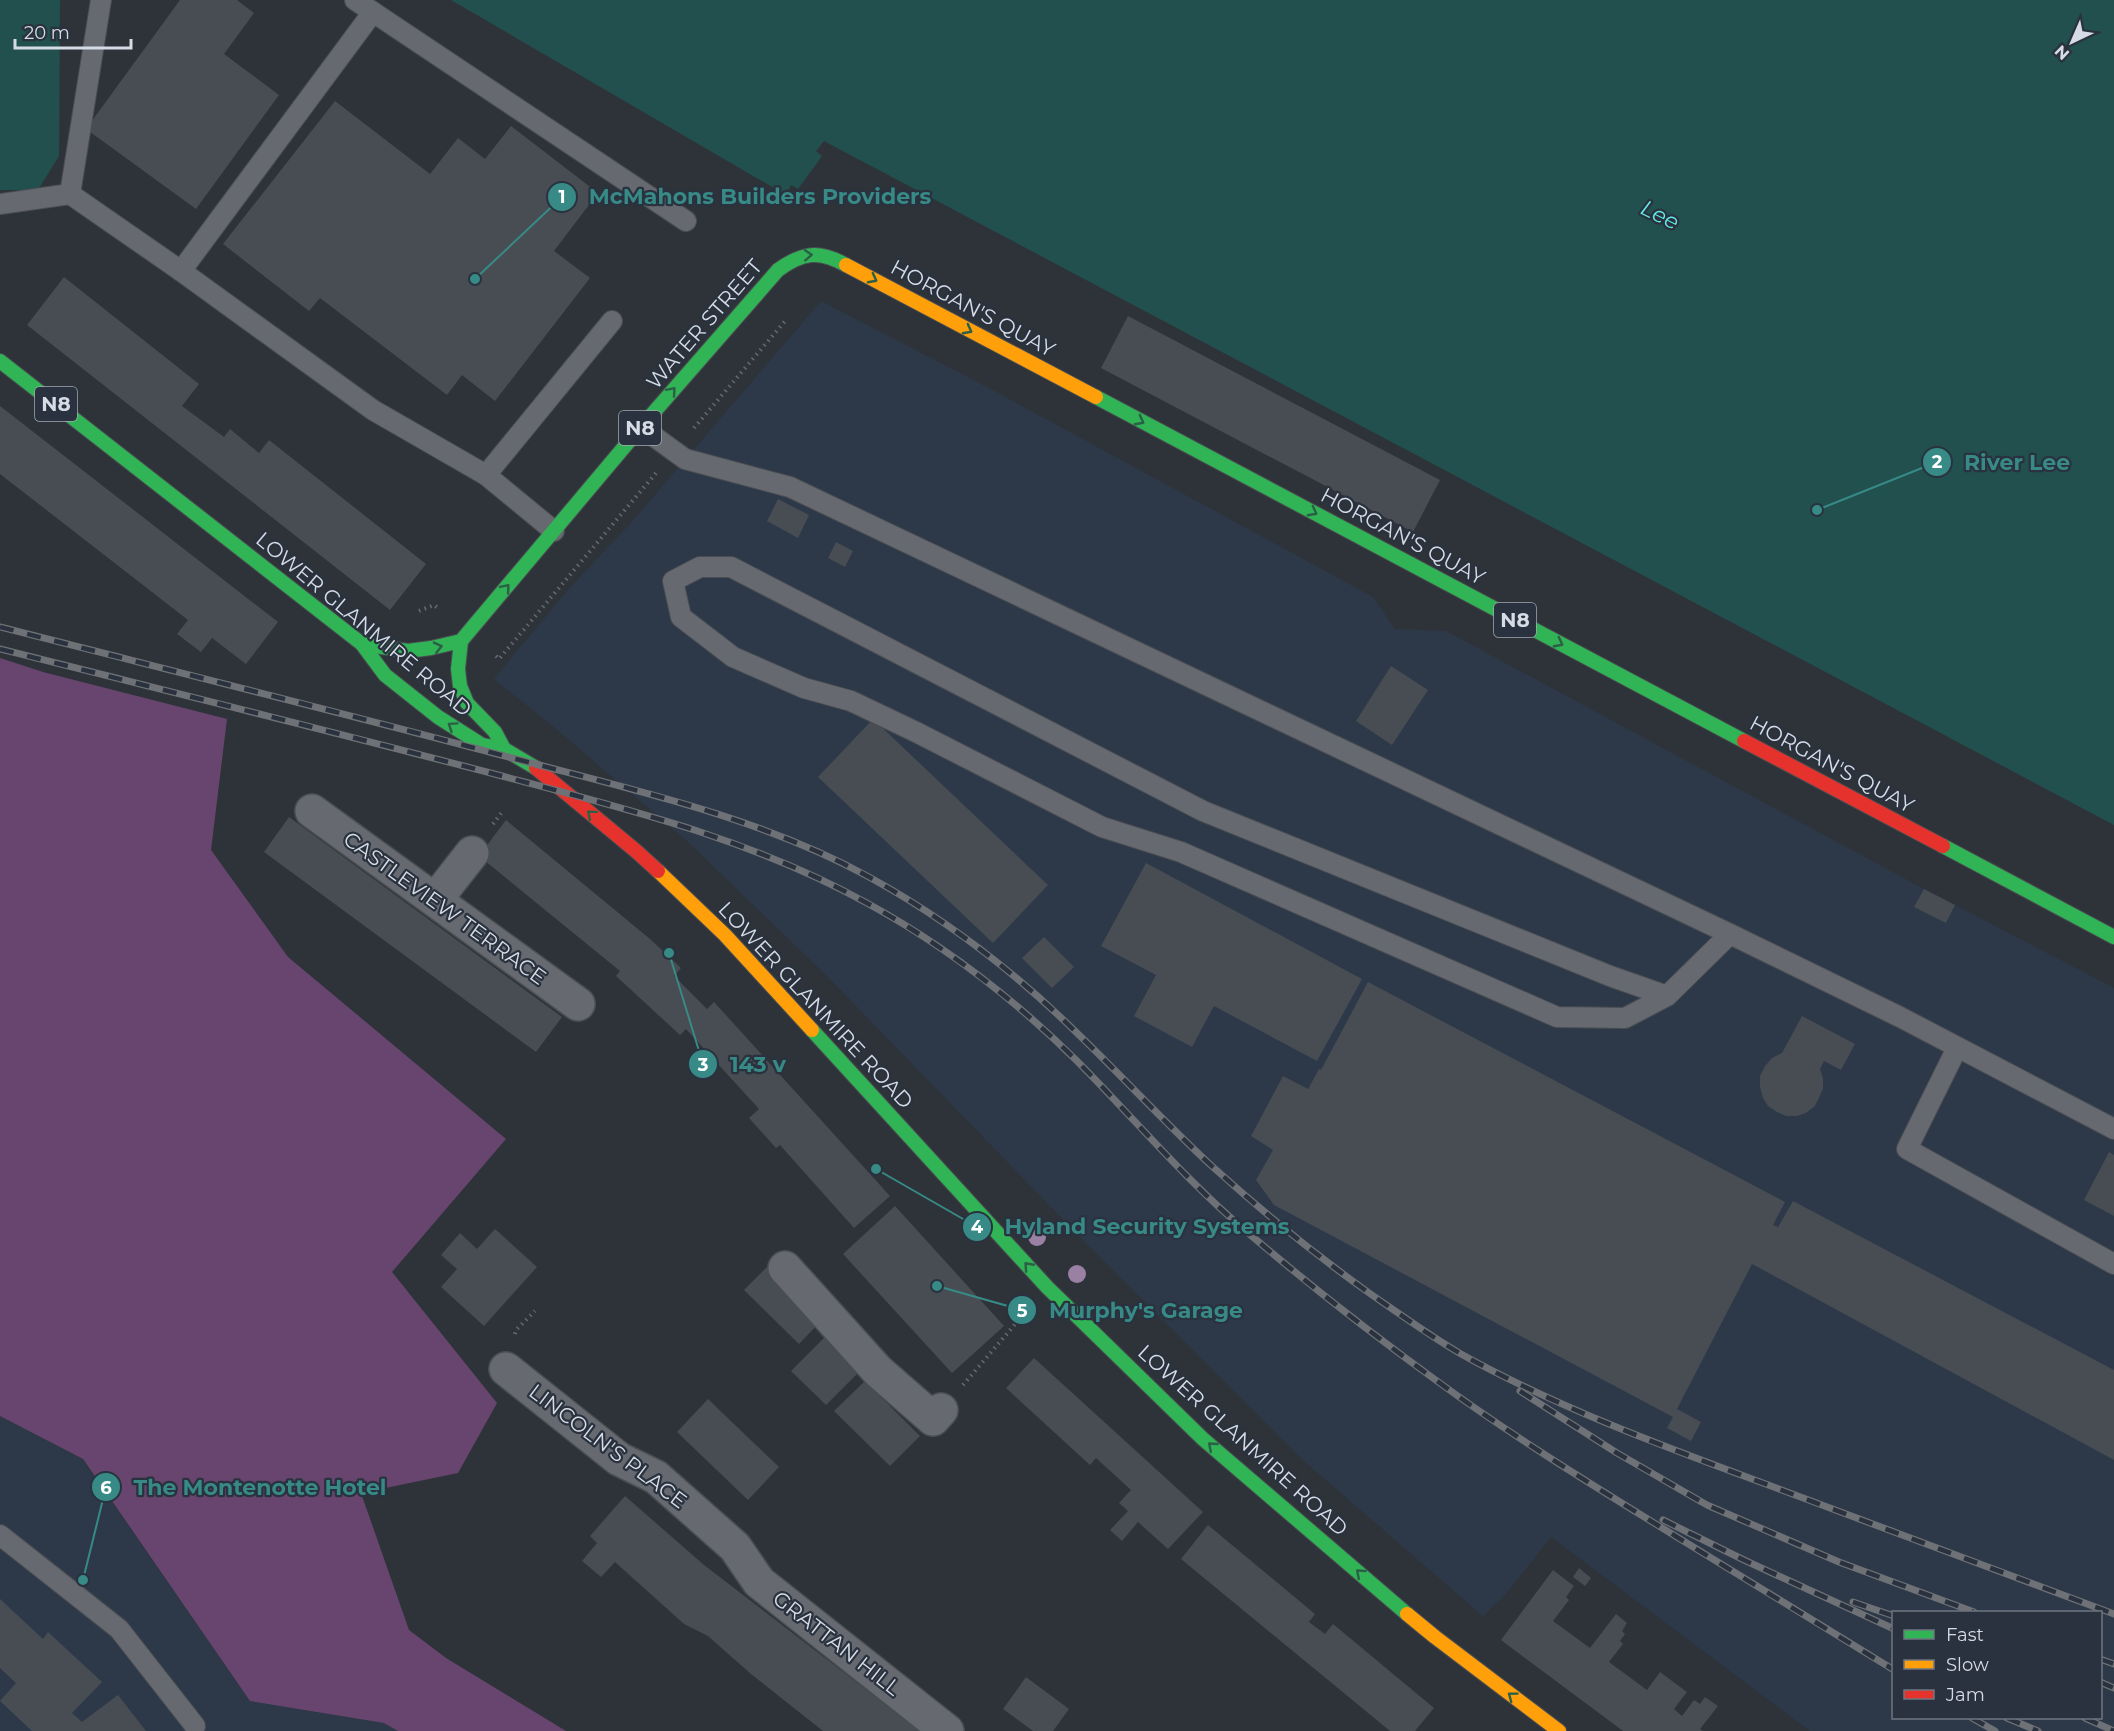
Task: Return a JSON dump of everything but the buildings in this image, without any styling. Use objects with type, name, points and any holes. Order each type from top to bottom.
[{"type":"highway","name":"WATER STREET","points":[[461,641],[641,427],[778,270],[797,256],[830,256]]},
{"type":"highway","name":"HORGAN'S QUAY","points":[[830,256],[2114,937]]},
{"type":"highway","name":"LOWER GLANMIRE ROAD","points":[[0,361],[362,644],[385,675],[438,717],[482,745],[504,749],[539,770],[636,851],[725,935],[1047,1287],[1203,1438],[1435,1637],[1559,1731]]},
{"type":"highway","name":"N8","points":[[362,644],[400,651],[431,649],[461,641],[458,669],[460,686],[466,703],[495,732],[504,749]]},
{"type":"street","name":"CASTLEVIEW TERRACE","points":[[312,811],[578,1004]]},
{"type":"street","points":[[436,899],[471,853]]},
{"type":"street","points":[[785,1268],[878,1371],[937,1415]]},
{"type":"street","name":"LINCOLN'S PLACE","points":[[506,1369],[619,1459],[657,1477],[735,1547]]},
{"type":"street","name":"GRATTAN HILL","points":[[735,1547],[759,1582],[947,1731]]},
{"type":"lane","points":[[70,194],[101,0]]},
{"type":"lane","points":[[355,0],[686,221]]},
{"type":"lane","points":[[181,271],[373,12]]},
{"type":"lane","points":[[0,204],[70,194],[373,410],[486,475],[554,531]]},
{"type":"lane","points":[[486,475],[612,321]]},
{"type":"lane","points":[[641,427],[685,459],[790,487],[1730,934],[1900,1017],[2114,1130]]},
{"type":"lane","points":[[1667,996],[1588,968],[1203,811],[731,567],[700,567],[673,581],[681,617],[733,657],[804,688],[851,700],[1102,827],[1181,852],[1557,1017],[1625,1018],[1667,996],[1730,934]]},
{"type":"lane","points":[[1958,1048],[1907,1149],[2114,1264]]},
{"type":"lane","points":[[0,1535],[119,1629],[195,1726]]},
{"type":"path","points":[[705,416],[788,319]]},
{"type":"path","points":[[499,659],[654,475]]},
{"type":"path","points":[[413,613],[434,606],[446,614]]},
{"type":"path","points":[[937,1415],[1047,1287]]},
{"type":"shaded area","points":[[821,301],[987,387],[1373,597],[1395,629],[1446,631],[1924,889],[2114,988],[2114,1731],[1810,1731],[1551,1537],[1505,1595],[1483,1616],[1305,1462],[1083,1240],[827,976],[687,841],[494,679],[567,591],[629,525]]},
{"type":"shaded area","points":[[0,658],[43,672],[227,719],[211,850],[288,957],[506,1139],[392,1272],[497,1403],[458,1473],[361,1493],[409,1630],[446,1658],[566,1731],[398,1731],[384,1723],[250,1701],[83,1459],[0,1416]]},
{"type":"shaded area","points":[[0,1416],[82,1459],[250,1701],[384,1723],[398,1731],[0,1731]]},
{"type":"water","points":[[0,0],[60,0],[59,156],[38,190],[0,190]]},
{"type":"water","name":"Lee","points":[[451,0],[2114,0],[2114,825],[824,141],[816,151],[822,156],[798,189],[791,185],[786,195]]},
{"type":"railway","points":[[0,627],[654,795],[742,822],[828,856],[898,893],[979,948],[1054,1011],[1197,1152],[1252,1201],[1351,1280],[1461,1354],[1538,1393],[1617,1428],[2114,1614]]},
{"type":"railway","points":[[0,649],[549,788],[641,814],[778,860],[865,902],[949,954],[1028,1015],[1076,1060],[1224,1212],[1293,1271],[1388,1345],[1546,1456],[1892,1669]]},
{"type":"railway","points":[[1520,1391],[1617,1453],[1707,1505],[1839,1562],[1971,1611]]},
{"type":"railway","points":[[1663,1520],[1892,1628]]},
{"type":"railway","points":[[1853,1602],[1892,1615]]},
{"type":"railway","points":[[2102,1660],[2114,1664]]},
{"type":"railway","points":[[2102,1683],[2114,1688]]},
{"type":"railway","points":[[1974,1719],[1995,1731]]},
{"type":"railway","points":[[2009,1719],[2038,1731]]},
{"type":"railway","points":[[2087,1719],[2114,1731]]},
{"type":"traffic: fast","points":[[362,644],[408,651],[461,641],[641,427],[778,270],[795,260],[811,255],[828,257],[846,265]]},
{"type":"traffic: fast","points":[[0,361],[362,644],[385,675],[438,717],[482,745],[504,749],[536,768]]},
{"type":"traffic: fast","points":[[1096,397],[1744,741]]},
{"type":"traffic: fast","points":[[461,641],[458,669],[460,686],[467,703],[495,732],[504,749]]},
{"type":"traffic: fast","points":[[1943,846],[2114,937]]},
{"type":"traffic: fast","points":[[812,1030],[1047,1287],[1203,1439],[1407,1614]]},
{"type":"traffic: slow","points":[[846,265],[1096,397]]},
{"type":"traffic: slow","points":[[658,871],[725,935],[812,1030]]},
{"type":"traffic: slow","points":[[1407,1614],[1559,1731]]},
{"type":"traffic: jam","points":[[1744,741],[1943,846]]},
{"type":"traffic: jam","points":[[536,768],[658,871]]},
{"type":"place","name":"McMahons Builders Providers","points":[[475,279]]},
{"type":"place","name":"River Lee","points":[[1817,510]]},
{"type":"place","name":"143 v","points":[[669,953]]},
{"type":"place","name":"Hyland Security Systems","points":[[876,1169]]},
{"type":"place","name":"Murphy's Garage","points":[[937,1286]]},
{"type":"place","name":"The Montenotte Hotel","points":[[83,1580]]}]
